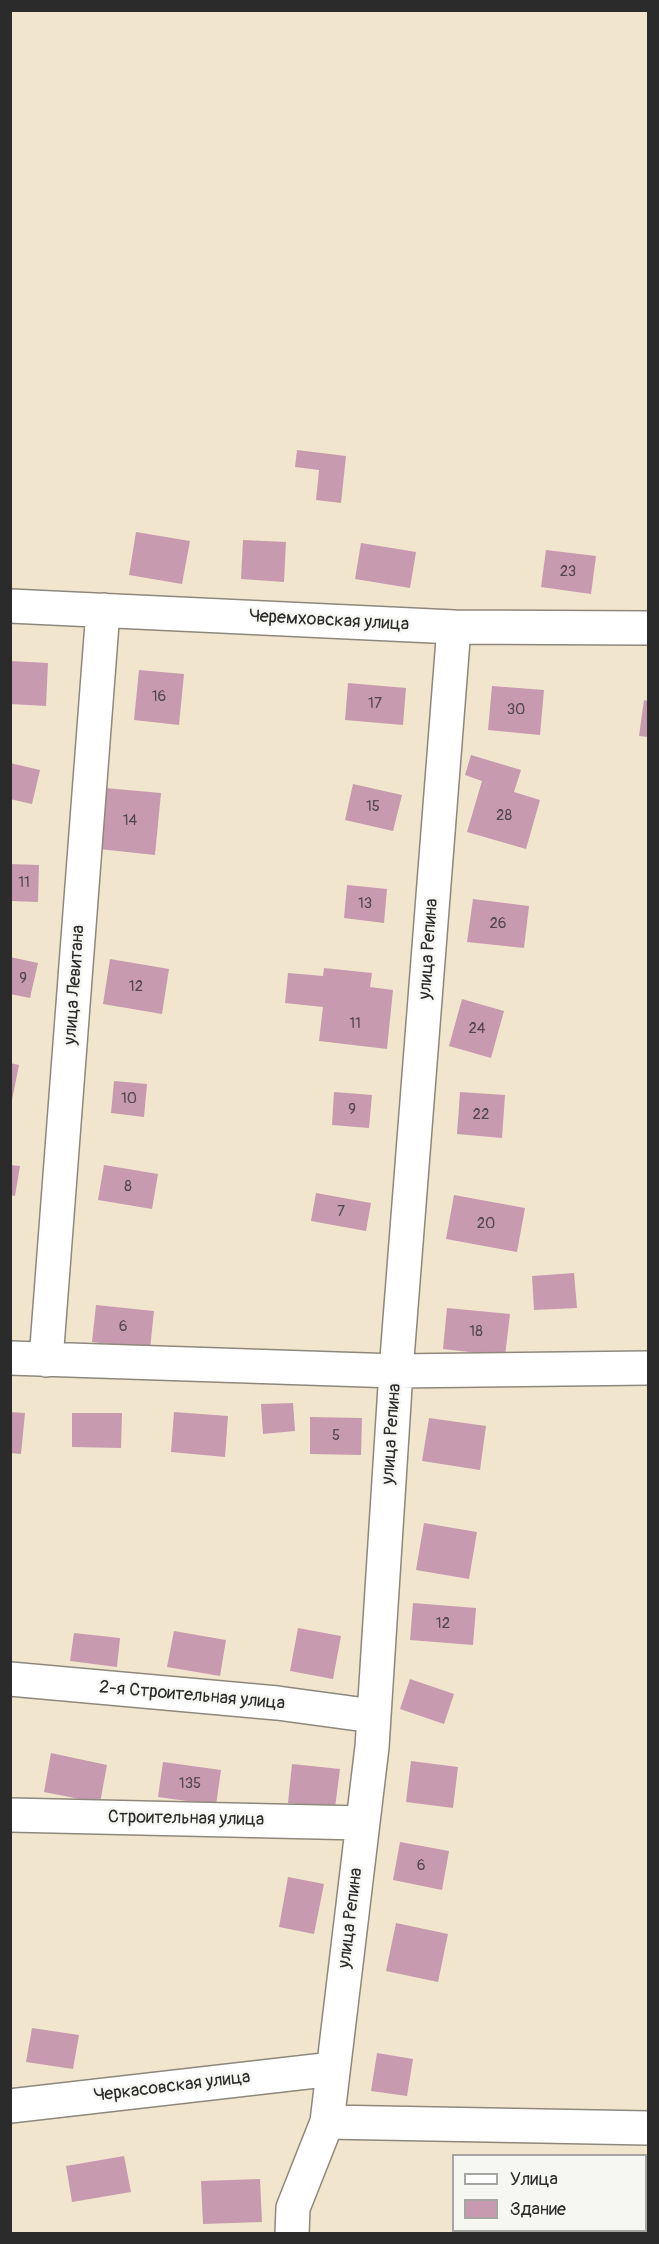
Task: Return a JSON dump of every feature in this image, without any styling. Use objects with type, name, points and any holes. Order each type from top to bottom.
[{"type":"street","name":"Черемховская улица","points":[[10,606],[454,627],[648,628]]},
{"type":"street","name":"улица Левитана","points":[[46,1360],[104,610]]},
{"type":"street","name":"улица Репина","points":[[292,2234],[293,2208],[327,2122],[374,1716],[396,1371],[454,627]]},
{"type":"street","points":[[10,1359],[396,1371],[648,1368]]},
{"type":"street","name":"2-я Строительная улица","points":[[10,1679],[277,1703],[374,1716]]},
{"type":"street","name":"Строительная улица","points":[[10,1815],[362,1823]]},
{"type":"street","name":"Черкасовская улица","points":[[10,2106],[333,2069]]},
{"type":"street","points":[[327,2122],[648,2128]]},
{"type":"building","points":[[297,450],[346,456],[341,503],[316,500],[319,470],[295,467]]},
{"type":"building","points":[[136,532],[190,541],[182,584],[129,575]]},
{"type":"building","points":[[243,540],[286,542],[284,582],[241,579]]},
{"type":"building","points":[[361,543],[416,552],[410,588],[355,579]]},
{"type":"building","points":[[546,550],[596,556],[591,594],[541,587]]},
{"type":"building","points":[[10,661],[48,663],[46,706],[10,704]]},
{"type":"building","points":[[139,670],[184,674],[179,725],[134,720]]},
{"type":"building","points":[[348,683],[406,688],[403,725],[345,720]]},
{"type":"building","points":[[492,686],[544,690],[540,735],[488,730]]},
{"type":"building","points":[[644,700],[648,701],[648,737],[639,736]]},
{"type":"building","points":[[471,755],[521,770],[514,792],[540,800],[526,849],[467,832],[482,781],[465,775]]},
{"type":"building","points":[[10,763],[40,770],[32,804],[10,799]]},
{"type":"building","points":[[353,784],[402,795],[393,831],[345,820]]},
{"type":"building","points":[[105,788],[161,793],[155,855],[99,849]]},
{"type":"building","points":[[10,864],[39,865],[38,902],[10,901]]},
{"type":"building","points":[[347,885],[387,889],[384,923],[344,918]]},
{"type":"building","points":[[473,899],[529,906],[524,948],[467,942]]},
{"type":"building","points":[[10,957],[38,963],[30,998],[10,994]]},
{"type":"building","points":[[110,959],[169,969],[162,1014],[103,1004]]},
{"type":"building","points":[[324,968],[372,973],[370,987],[393,990],[387,1049],[319,1041],[323,1007],[285,1003],[288,973],[323,976]]},
{"type":"building","points":[[462,999],[504,1011],[491,1058],[449,1046]]},
{"type":"building","points":[[10,1063],[19,1065],[12,1100],[10,1100]]},
{"type":"building","points":[[114,1081],[147,1084],[144,1117],[111,1113]]},
{"type":"building","points":[[334,1092],[372,1095],[369,1128],[332,1125]]},
{"type":"building","points":[[460,1092],[505,1095],[502,1138],[457,1134]]},
{"type":"building","points":[[10,1165],[20,1166],[15,1196],[10,1195]]},
{"type":"building","points":[[104,1165],[158,1174],[152,1209],[98,1200]]},
{"type":"building","points":[[316,1193],[371,1203],[366,1231],[311,1221]]},
{"type":"building","points":[[454,1195],[525,1208],[517,1252],[446,1239]]},
{"type":"building","points":[[574,1273],[577,1308],[534,1310],[532,1276]]},
{"type":"building","points":[[96,1305],[154,1311],[150,1349],[92,1342]]},
{"type":"building","points":[[447,1308],[510,1314],[505,1356],[443,1349]]},
{"type":"building","points":[[293,1403],[295,1431],[263,1434],[261,1404]]},
{"type":"building","points":[[10,1412],[25,1413],[21,1454],[10,1453]]},
{"type":"building","points":[[174,1412],[228,1416],[225,1457],[171,1452]]},
{"type":"building","points":[[72,1413],[122,1413],[121,1448],[72,1447]]},
{"type":"building","points":[[310,1417],[362,1418],[361,1455],[310,1454]]},
{"type":"building","points":[[429,1418],[486,1426],[480,1470],[422,1461]]},
{"type":"building","points":[[424,1523],[477,1532],[469,1579],[416,1570]]},
{"type":"building","points":[[413,1603],[476,1608],[473,1645],[410,1640]]},
{"type":"building","points":[[298,1628],[341,1636],[333,1679],[290,1671]]},
{"type":"building","points":[[174,1631],[226,1640],[220,1676],[167,1667]]},
{"type":"building","points":[[74,1633],[120,1638],[117,1667],[70,1661]]},
{"type":"building","points":[[410,1679],[454,1694],[444,1724],[400,1709]]},
{"type":"building","points":[[51,1753],[107,1765],[100,1803],[44,1792]]},
{"type":"building","points":[[411,1761],[458,1767],[453,1808],[406,1802]]},
{"type":"building","points":[[163,1762],[221,1770],[216,1805],[158,1797]]},
{"type":"building","points":[[292,1764],[340,1769],[335,1808],[288,1803]]},
{"type":"building","points":[[400,1842],[449,1851],[442,1890],[393,1880]]},
{"type":"building","points":[[288,1877],[324,1884],[314,1934],[279,1927]]},
{"type":"building","points":[[396,1923],[448,1934],[438,1982],[386,1971]]},
{"type":"building","points":[[32,2028],[79,2035],[73,2069],[26,2062]]},
{"type":"building","points":[[377,2053],[413,2059],[407,2096],[371,2091]]},
{"type":"building","points":[[124,2156],[131,2192],[72,2202],[66,2166]]},
{"type":"building","points":[[260,2179],[262,2222],[203,2224],[201,2181]]}]
